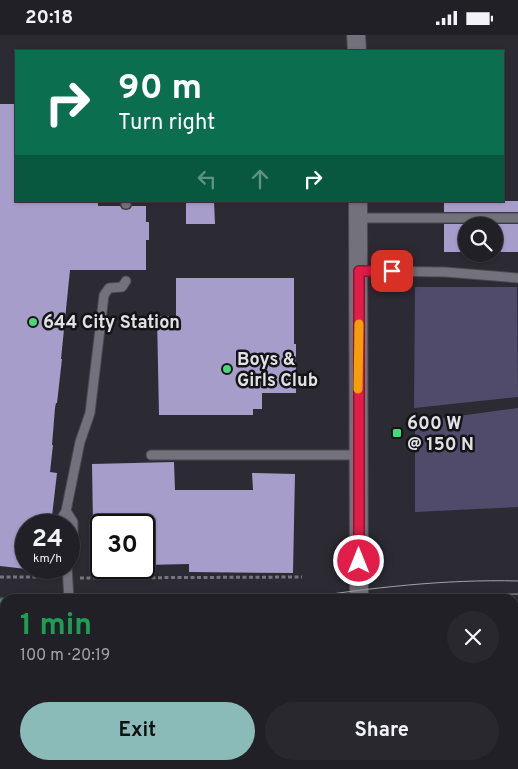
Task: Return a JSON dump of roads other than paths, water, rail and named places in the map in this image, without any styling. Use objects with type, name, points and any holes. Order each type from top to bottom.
[{"type":"street","points":[[356,35],[357,50]]},
{"type":"street","points":[[358,210],[359,594]]},
{"type":"lane","points":[[358,210],[518,218]]},
{"type":"lane","points":[[359,271],[445,272],[518,278]]},
{"type":"lane","points":[[64,514],[80,442],[90,413],[104,295],[109,288],[122,287],[126,281]]},
{"type":"lane","points":[[151,455],[358,455]]},
{"type":"lane","points":[[68,579],[69,594]]},
{"type":"tram line","points":[[331,594],[407,585],[463,581],[518,581]]},
{"type":"place","name":"644 City Station","points":[[33,322]]},
{"type":"place","name":"Boys & Girls Club","points":[[227,369]]},
{"type":"place","name":"600 W @ 150 N","points":[[397,433]]}]
